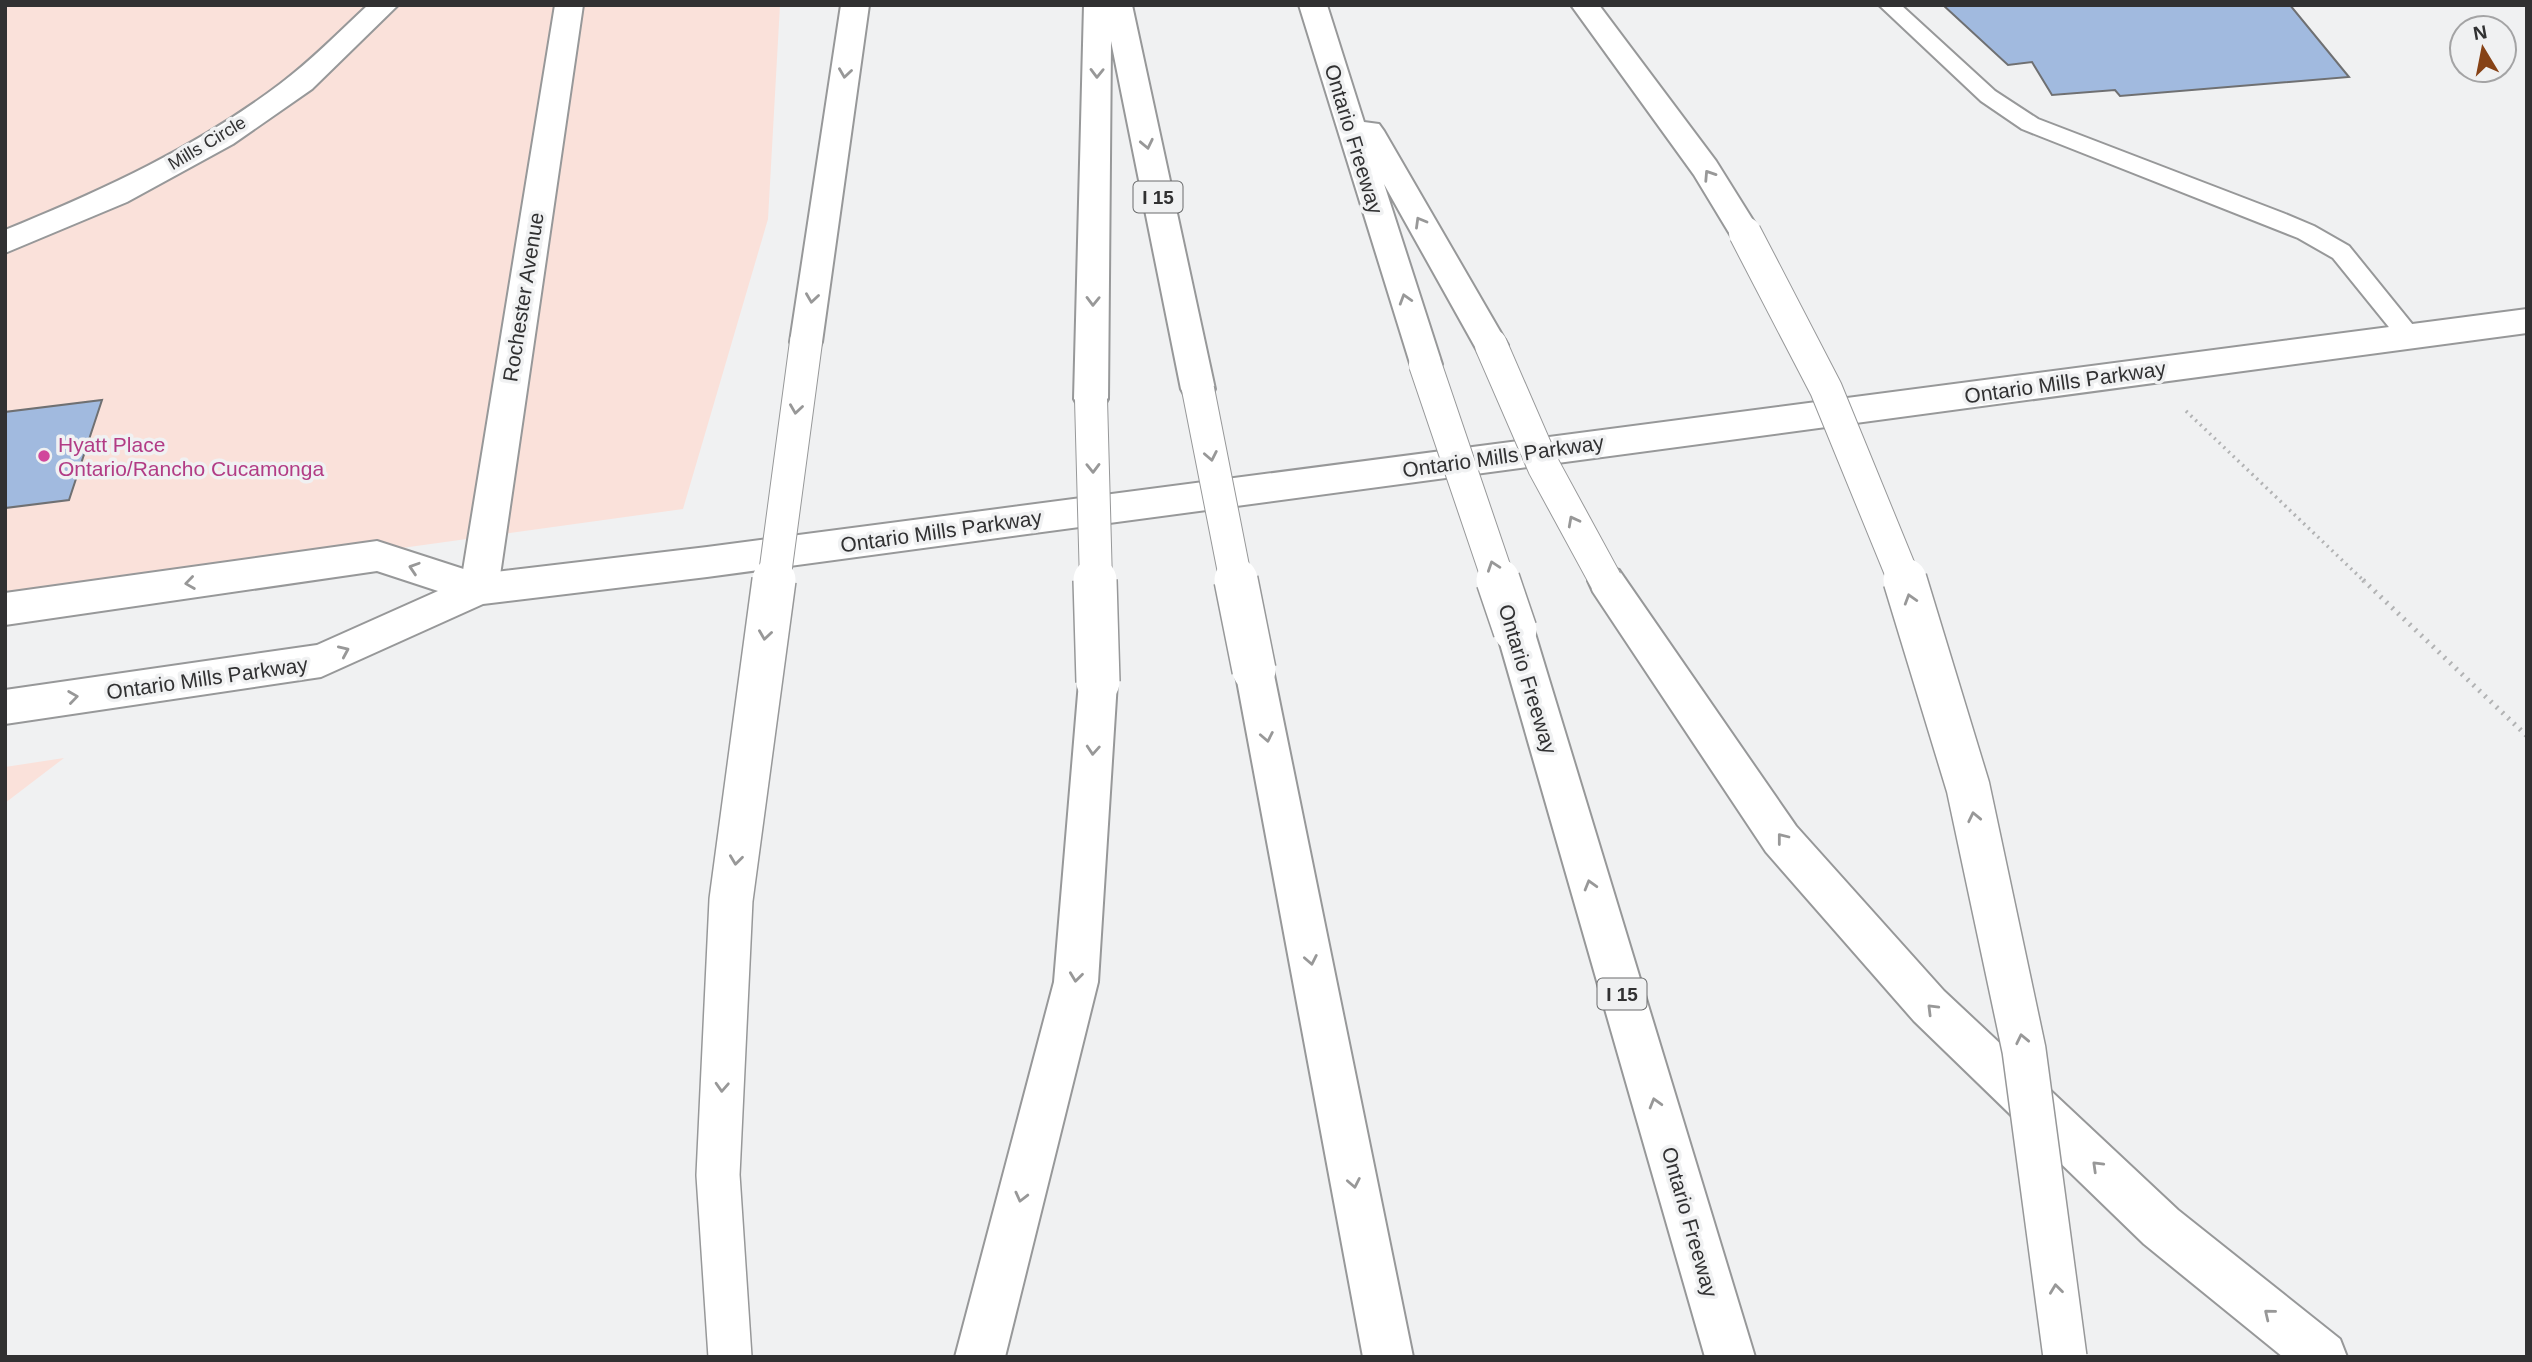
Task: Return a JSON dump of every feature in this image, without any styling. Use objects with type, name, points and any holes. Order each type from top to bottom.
[{"type":"main road","name":"Mills Circle","points":[[5,242],[107,198],[221,136],[289,92],[384,5]]},
{"type":"main road","name":"Rochester Avenue","points":[[479,589],[569,5]]},
{"type":"main road","points":[[730,1357],[718,1175],[731,901],[806,342],[855,5]]},
{"type":"main road","points":[[980,1357],[1076,982],[1098,682],[1091,399],[1098,5]]},
{"type":"main road","name":"I 15","points":[[1118,5],[1254,670],[1388,1357]]},
{"type":"main road","name":"Ontario Freeway","points":[[1313,5],[1425,364],[1515,630],[1730,1357]]},
{"type":"main road","points":[[1585,5],[1697,157],[1745,233],[1826,388],[1903,575],[1968,787],[2024,1050],[2065,1357]]},
{"type":"main road","points":[[1331,64],[1491,345],[1544,467],[1606,581],[1781,839],[1929,1006],[2161,1227],[2322,1357]]},
{"type":"main road","name":"Ontario Mills Parkway","points":[[5,707],[321,661],[479,589],[721,560],[2527,321]]},
{"type":"main road","name":"Ontario Mills Parkway","points":[[5,610],[377,556],[479,589]]},
{"type":"lane","points":[[1889,5],[1987,96],[2030,124],[2285,223],[2341,252],[2409,336]]},
{"type":"path","points":[[2144,371],[2527,736]]},
{"type":"shaded area","points":[[5,5],[780,5],[768,219],[683,509],[5,603]]},
{"type":"shaded area","points":[[64,758],[5,803],[5,767]]},
{"type":"building","points":[[1943,5],[2290,5],[2349,77],[2120,96],[2115,90],[2052,95],[2032,62],[2008,65]]},
{"type":"building","name":"Hyatt Place Ontario/Rancho Cucamonga","points":[[102,400],[69,500],[5,508],[5,412]]},
{"type":"place","name":"Hyatt Place Ontario/Rancho Cucamonga","points":[[44,456]]}]
